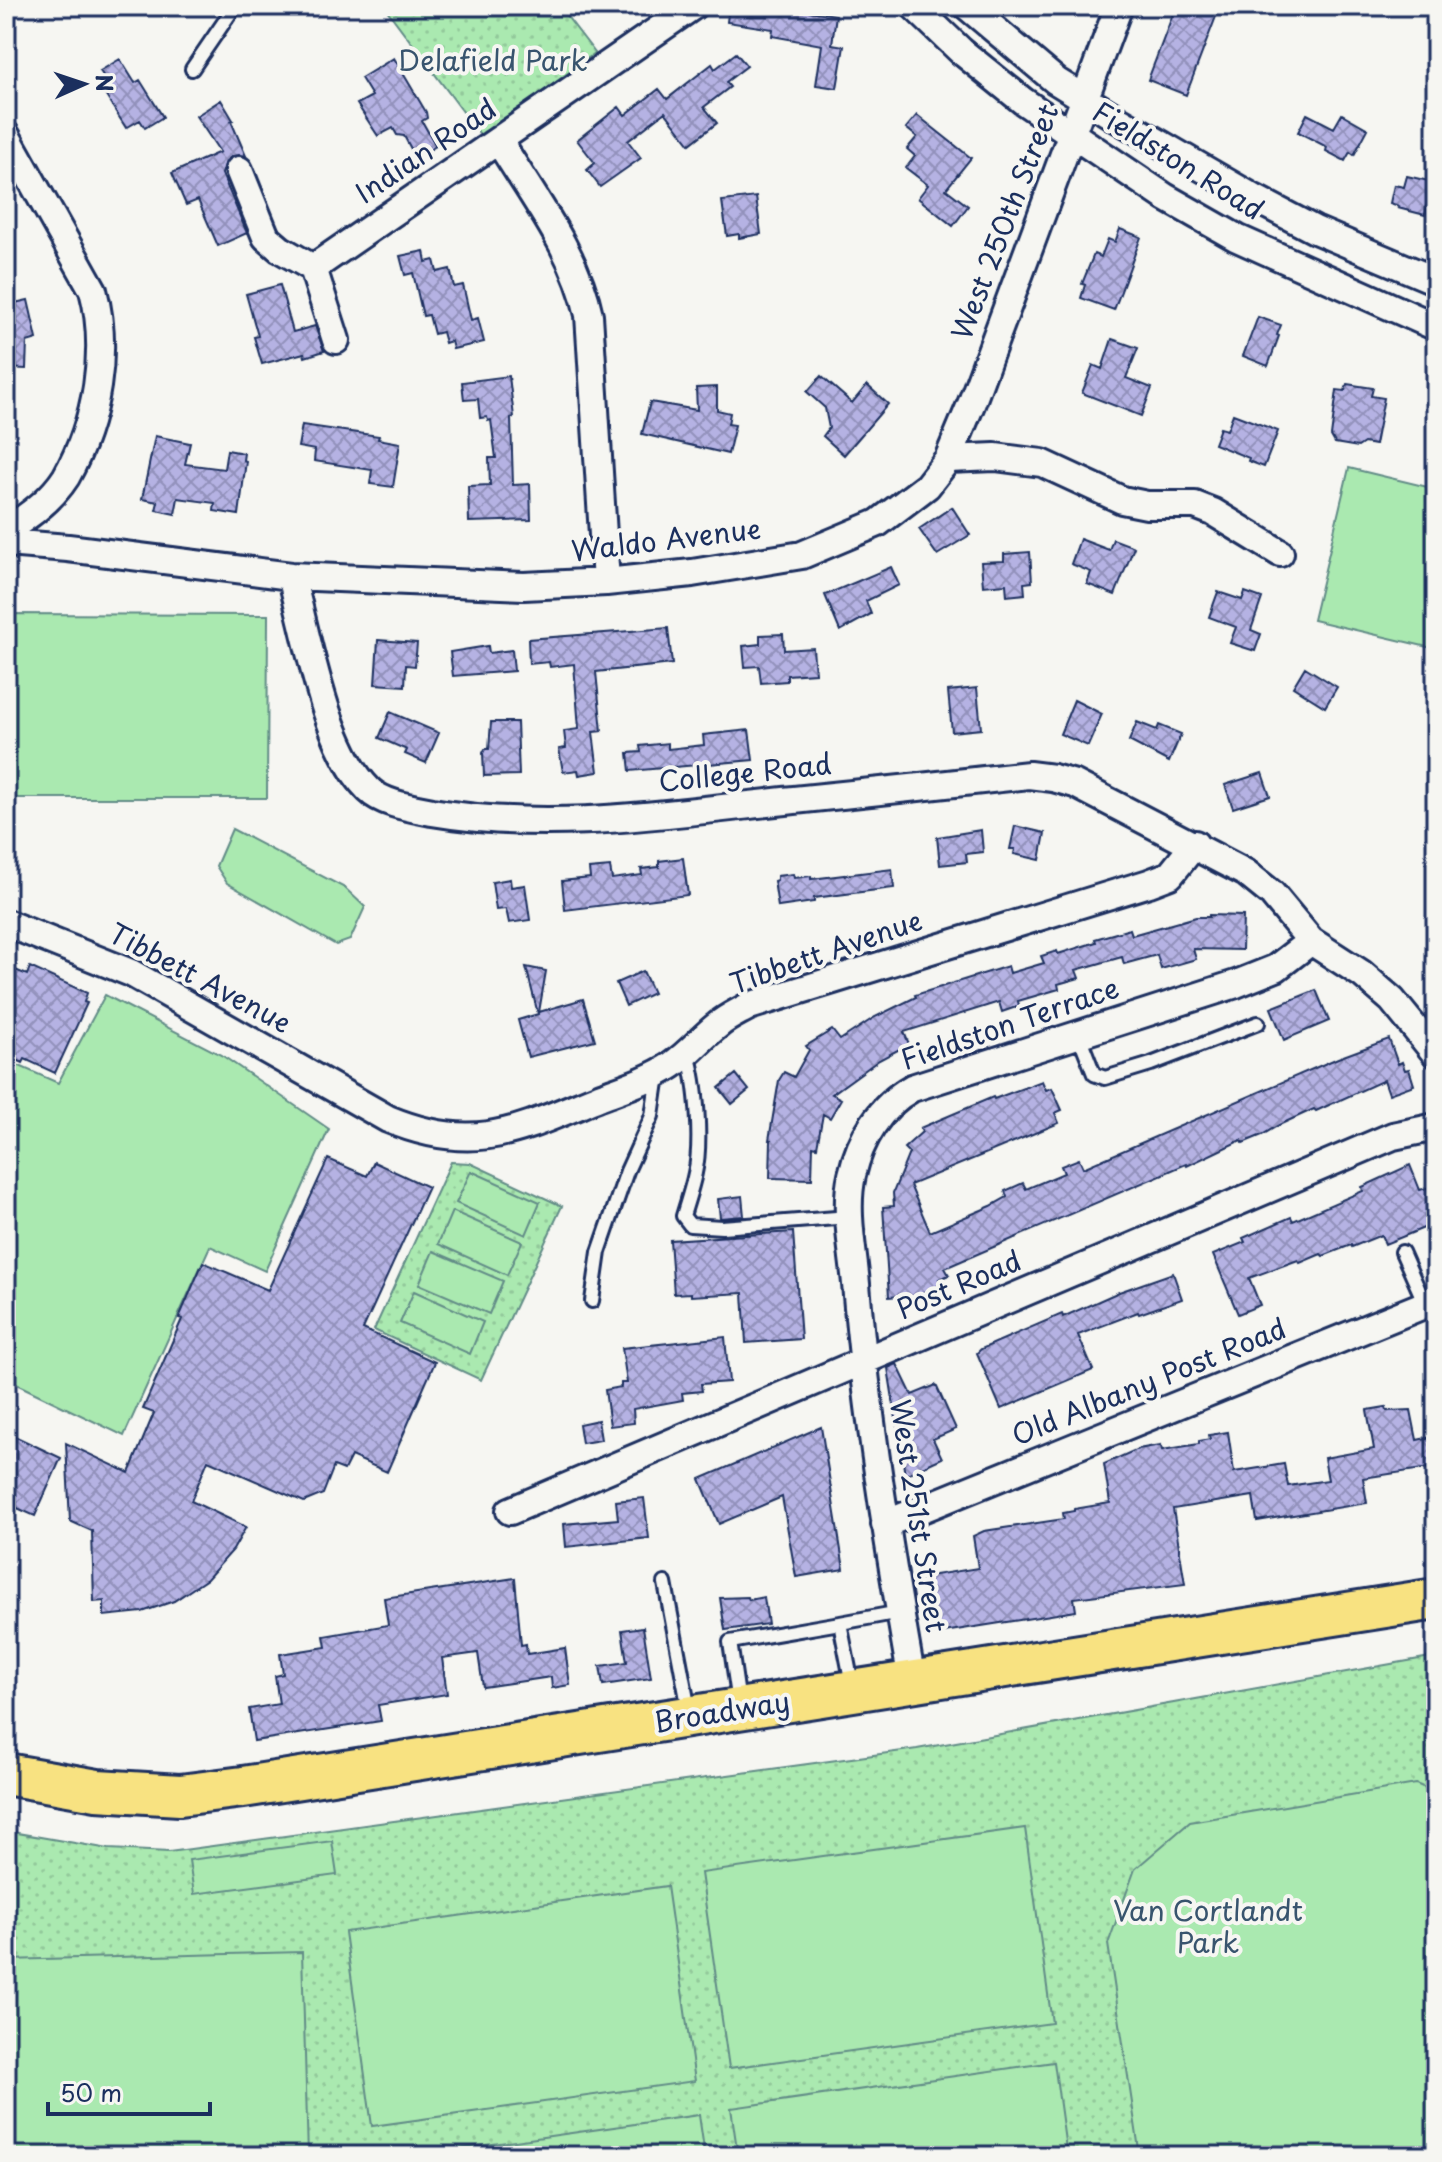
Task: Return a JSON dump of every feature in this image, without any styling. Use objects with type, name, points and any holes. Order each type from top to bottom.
[{"type":"main road","name":"Broadway","points":[[6,1774],[97,1790],[180,1795],[1436,1599]]},
{"type":"street","name":"Indian Road","points":[[313,268],[693,6]]},
{"type":"street","name":"Fieldston Road","points":[[914,6],[961,51],[1023,101],[1165,197],[1237,238],[1436,327]]},
{"type":"street","name":"Fieldston Road","points":[[967,6],[1043,71],[1085,100],[1315,230],[1436,281]]},
{"type":"street","name":"West 250th Street","points":[[948,459],[1119,6]]},
{"type":"street","points":[[6,135],[93,290],[100,317],[102,346],[91,410],[65,478],[45,502],[23,521],[6,530]]},
{"type":"street","points":[[499,141],[570,259],[583,287],[589,315],[606,582]]},
{"type":"street","points":[[239,170],[266,237],[313,268],[336,340]]},
{"type":"street","points":[[948,459],[995,457],[1042,463],[1122,500],[1147,505],[1195,505],[1213,512],[1280,553]]},
{"type":"street","name":"Waldo Avenue","points":[[6,543],[291,576],[509,586],[606,582],[692,573],[802,555],[878,523],[927,486],[948,459]]},
{"type":"street","name":"College Road","points":[[291,576],[332,729],[350,768],[372,793],[408,808],[513,822],[601,821],[1029,775],[1053,778],[1075,784],[1246,873],[1272,894],[1311,941],[1362,974],[1392,1000],[1436,1054]]},
{"type":"street","name":"Tibbett Avenue","points":[[6,923],[131,973],[388,1119],[420,1132],[450,1137],[486,1136],[523,1128],[658,1072],[688,1054],[717,1025],[749,1006],[1149,883],[1170,875],[1195,844]]},
{"type":"street","name":"Fieldston Terrace","points":[[862,1361],[851,1217],[851,1176],[870,1130],[892,1099],[931,1079],[1236,984],[1276,968],[1311,941]]},
{"type":"street","name":"Post Road","points":[[510,1511],[1393,1136],[1436,1127]]},
{"type":"street","name":"Old Albany Post Road","points":[[885,1524],[1431,1302]]},
{"type":"street","name":"West 251st Street","points":[[862,1361],[885,1524],[912,1681]]},
{"type":"lane","points":[[192,69],[235,6]]},
{"type":"lane","points":[[1078,1033],[1094,1074],[1105,1078],[1258,1023]]},
{"type":"lane","points":[[688,1054],[695,1076],[696,1128],[696,1170],[683,1216],[690,1225],[722,1227],[851,1217]]},
{"type":"lane","points":[[592,1301],[599,1252],[627,1171],[652,1116],[658,1072]]},
{"type":"lane","points":[[1402,1252],[1431,1302]]},
{"type":"lane","points":[[665,1583],[690,1717]]},
{"type":"lane","points":[[740,1709],[730,1642],[900,1612]]},
{"type":"lane","points":[[840,1623],[853,1692]]},
{"type":"green space","name":"Delafield Park","points":[[384,6],[559,6],[595,53],[482,137]]},
{"type":"green space","points":[[1349,468],[1436,489],[1436,649],[1313,620]]},
{"type":"green space","points":[[6,614],[268,615],[267,798],[6,798]]},
{"type":"green space","points":[[232,829],[345,888],[365,907],[350,940],[336,945],[227,883],[216,866]]},
{"type":"green space","points":[[105,995],[223,1056],[329,1129],[265,1271],[210,1246],[124,1436],[6,1379],[6,1060],[58,1083]]},
{"type":"green space","points":[[451,1162],[470,1163],[562,1206],[481,1380],[374,1330]]},
{"type":"green space","points":[[471,1171],[540,1202],[526,1235],[456,1203]]},
{"type":"green space","points":[[452,1211],[522,1242],[507,1275],[438,1244]]},
{"type":"green space","points":[[433,1251],[503,1281],[489,1314],[419,1284]]},
{"type":"green space","points":[[414,1291],[483,1322],[470,1354],[400,1323]]},
{"type":"green space","name":"Van Cortlandt Park","points":[[1436,1656],[1436,2156],[6,2156],[6,1831],[109,1849],[169,1852],[917,1749]]},
{"type":"green space","points":[[1416,1784],[1436,1793],[1436,2156],[1140,2156],[1108,1944],[1135,1869],[1190,1822]]},
{"type":"green space","points":[[1025,1828],[1052,2023],[729,2068],[701,1873]]},
{"type":"green space","points":[[332,1841],[337,1875],[194,1894],[189,1860]]},
{"type":"green space","points":[[667,1886],[695,2081],[372,2126],[345,1932]]},
{"type":"green space","points":[[302,1952],[308,2156],[6,2156],[6,1960]]},
{"type":"green space","points":[[1054,2062],[1067,2156],[738,2156],[731,2108]]},
{"type":"green space","points":[[699,2115],[705,2156],[408,2156]]},
{"type":"building","points":[[729,6],[774,13],[775,6],[836,15],[832,44],[844,46],[837,88],[816,85],[822,45],[772,36],[773,29],[727,22]]},
{"type":"building","points":[[1176,6],[1220,6],[1186,95],[1148,80]]},
{"type":"building","points":[[736,53],[747,66],[726,82],[730,87],[704,107],[717,123],[690,144],[665,112],[628,141],[641,158],[600,187],[587,170],[595,163],[577,140],[619,107],[625,115],[659,89],[667,99],[712,64],[715,69]]},
{"type":"building","points":[[394,58],[426,112],[427,118],[422,121],[436,146],[416,158],[404,136],[397,135],[393,128],[378,136],[357,104],[372,96],[361,78]]},
{"type":"building","points":[[120,59],[135,83],[140,80],[163,117],[145,128],[140,120],[126,128],[99,85],[106,80],[100,71]]},
{"type":"building","points":[[221,100],[233,120],[246,156],[232,156],[226,161],[222,174],[247,233],[218,246],[198,200],[186,205],[172,173],[220,152],[196,116]]},
{"type":"building","points":[[1307,114],[1334,128],[1342,114],[1368,129],[1354,155],[1350,152],[1345,161],[1326,151],[1327,147],[1298,132]]},
{"type":"building","points":[[917,115],[971,158],[946,189],[968,206],[953,226],[918,198],[928,185],[906,168],[915,156],[907,149],[917,137],[906,128]]},
{"type":"building","points":[[1407,176],[1433,182],[1425,215],[1390,203],[1394,185],[1404,187]]},
{"type":"building","points":[[756,197],[761,234],[739,238],[739,234],[727,236],[722,201]]},
{"type":"building","points":[[1120,229],[1141,237],[1114,310],[1081,298],[1085,285],[1082,284],[1094,254],[1101,257],[1108,239],[1115,242]]},
{"type":"building","points":[[424,251],[426,262],[434,260],[437,272],[450,269],[454,287],[463,285],[471,320],[478,318],[484,342],[453,349],[451,341],[445,343],[442,332],[434,334],[429,315],[423,316],[413,273],[405,275],[400,256]]},
{"type":"building","points":[[280,285],[293,332],[315,326],[324,351],[262,364],[246,294]]},
{"type":"building","points":[[28,300],[37,339],[27,342],[26,369],[6,368],[6,305]]},
{"type":"building","points":[[1258,317],[1281,325],[1268,366],[1243,356]]},
{"type":"building","points":[[1112,339],[1138,348],[1126,378],[1152,388],[1141,416],[1082,393],[1093,365],[1102,369]]},
{"type":"building","points":[[509,376],[514,417],[511,418],[513,485],[530,484],[531,520],[469,522],[468,486],[490,485],[489,458],[496,458],[491,420],[480,418],[478,399],[464,400],[462,382]]},
{"type":"building","points":[[821,376],[852,403],[867,385],[888,404],[844,455],[823,436],[829,428],[825,408],[807,392]]},
{"type":"building","points":[[1347,384],[1373,388],[1371,396],[1384,398],[1375,445],[1364,443],[1358,447],[1335,443],[1331,436],[1337,390],[1345,391]]},
{"type":"building","points":[[717,387],[717,410],[730,413],[728,424],[735,425],[728,454],[642,434],[650,402],[697,410],[696,388]]},
{"type":"building","points":[[1233,414],[1278,431],[1264,467],[1214,444],[1220,428],[1227,430]]},
{"type":"building","points":[[302,425],[379,436],[378,439],[400,443],[393,487],[370,484],[372,470],[314,461],[315,450],[298,447]]},
{"type":"building","points":[[155,436],[190,443],[185,464],[224,469],[227,450],[244,453],[243,460],[246,461],[239,515],[214,511],[215,503],[178,498],[175,514],[156,510],[158,502],[142,499]]},
{"type":"building","points":[[952,507],[970,535],[937,555],[919,529]]},
{"type":"building","points":[[1080,539],[1109,550],[1113,539],[1134,547],[1115,595],[1087,584],[1091,572],[1071,564]]},
{"type":"building","points":[[1030,552],[1032,582],[1024,583],[1025,594],[1007,596],[1006,584],[983,586],[981,562],[1004,561],[1004,554]]},
{"type":"building","points":[[891,567],[899,585],[866,601],[871,614],[840,631],[825,595]]},
{"type":"building","points":[[1218,592],[1242,600],[1245,592],[1262,598],[1251,630],[1261,634],[1255,651],[1230,643],[1236,627],[1209,617]]},
{"type":"building","points":[[668,628],[672,664],[596,672],[602,731],[593,732],[598,772],[579,775],[578,770],[563,772],[559,749],[566,748],[564,731],[579,729],[574,664],[550,667],[549,662],[529,664],[528,639]]},
{"type":"building","points":[[783,634],[784,650],[813,648],[815,673],[787,675],[787,681],[761,683],[759,666],[745,667],[743,646],[760,644],[760,635]]},
{"type":"building","points":[[378,640],[417,643],[415,666],[406,665],[405,686],[375,684]]},
{"type":"building","points":[[488,646],[489,653],[512,650],[514,671],[453,676],[450,652]]},
{"type":"building","points":[[1305,667],[1337,687],[1325,707],[1293,687]]},
{"type":"building","points":[[977,688],[981,729],[952,732],[948,691]]},
{"type":"building","points":[[1074,700],[1102,714],[1088,746],[1060,734]]},
{"type":"building","points":[[390,712],[439,733],[426,763],[405,754],[407,750],[379,738]]},
{"type":"building","points":[[491,722],[517,722],[519,775],[484,776],[483,753],[489,749]]},
{"type":"building","points":[[1137,722],[1157,730],[1159,725],[1181,734],[1169,762],[1129,741]]},
{"type":"building","points":[[749,730],[753,760],[630,771],[628,753],[641,752],[640,746],[668,743],[668,749],[704,745],[703,735]]},
{"type":"building","points":[[1262,773],[1270,796],[1233,808],[1225,785]]},
{"type":"building","points":[[1015,826],[1045,833],[1040,860],[1014,854],[1015,849],[1010,849]]},
{"type":"building","points":[[981,830],[983,852],[966,854],[967,862],[940,865],[937,837]]},
{"type":"building","points":[[683,858],[688,895],[565,910],[562,881],[590,878],[589,869],[610,867],[612,879],[642,875],[641,869],[659,867],[659,861]]},
{"type":"building","points":[[892,869],[894,888],[814,898],[814,902],[778,907],[774,881],[777,876],[793,874],[794,878],[811,876],[811,879]]},
{"type":"building","points":[[510,879],[511,887],[525,885],[530,920],[509,923],[506,909],[496,910],[492,882]]},
{"type":"building","points":[[1209,915],[1243,916],[1242,950],[1193,949],[1196,959],[1161,969],[1157,955],[1124,964],[1122,957],[1076,970],[1079,978],[1058,984],[1059,989],[1018,1001],[1019,1006],[1002,1012],[999,1002],[904,1032],[909,1044],[879,1060],[832,1094],[841,1099],[830,1118],[823,1114],[817,1147],[813,1146],[812,1179],[770,1178],[769,1140],[779,1080],[784,1072],[794,1077],[809,1050],[806,1046],[832,1030],[840,1040],[915,995],[1008,966],[1010,973],[1044,963],[1041,956],[1057,951],[1058,954],[1130,929],[1132,935]]},
{"type":"building","points":[[6,966],[27,975],[30,967],[87,993],[84,1002],[87,1003],[55,1073],[25,1059],[23,1063],[6,1055]]},
{"type":"building","points":[[526,967],[546,971],[539,1012],[583,999],[595,1040],[528,1057],[518,1020],[538,1014]]},
{"type":"building","points":[[643,971],[653,993],[626,1006],[616,983]]},
{"type":"building","points":[[1316,990],[1329,1021],[1284,1040],[1271,1008]]},
{"type":"building","points":[[1389,1039],[1398,1064],[1402,1062],[1405,1070],[1409,1069],[1414,1085],[1389,1094],[1384,1080],[1262,1135],[1243,1143],[1241,1140],[1187,1166],[945,1268],[949,1275],[939,1279],[941,1285],[902,1302],[899,1296],[889,1297],[883,1207],[894,1206],[893,1193],[909,1153],[904,1148],[922,1132],[920,1128],[993,1097],[1042,1081],[1046,1090],[1052,1088],[1062,1110],[1055,1113],[1059,1123],[910,1185],[930,1232],[991,1206],[1007,1197],[1005,1191],[1023,1183],[1026,1189],[1064,1173],[1061,1166],[1079,1159],[1083,1168]]},
{"type":"building","points":[[736,1074],[749,1090],[732,1104],[719,1088]]},
{"type":"building","points":[[328,1159],[367,1176],[374,1162],[428,1187],[363,1329],[435,1362],[387,1472],[351,1456],[344,1470],[334,1466],[323,1494],[304,1502],[208,1460],[191,1501],[246,1527],[233,1550],[207,1579],[174,1601],[142,1612],[104,1616],[104,1601],[94,1602],[92,1531],[70,1521],[66,1443],[129,1473],[154,1413],[143,1409],[203,1262],[268,1290]]},
{"type":"building","points":[[1410,1165],[1420,1190],[1436,1185],[1436,1223],[1385,1244],[1381,1235],[1352,1247],[1321,1254],[1300,1263],[1298,1260],[1249,1278],[1260,1305],[1238,1314],[1213,1255],[1291,1217],[1293,1221],[1363,1191],[1362,1187]]},
{"type":"building","points":[[742,1196],[744,1216],[720,1218],[718,1199]]},
{"type":"building","points":[[793,1232],[801,1339],[746,1343],[743,1293],[674,1294],[670,1240]]},
{"type":"building","points":[[1173,1273],[1182,1299],[1078,1335],[1093,1370],[1001,1409],[977,1353],[981,1349],[1062,1314],[1063,1317],[1119,1292]]},
{"type":"building","points":[[725,1337],[729,1382],[701,1384],[702,1391],[682,1393],[683,1400],[633,1409],[634,1423],[610,1426],[605,1390],[627,1383],[622,1348]]},
{"type":"building","points":[[897,1364],[912,1395],[936,1385],[956,1429],[933,1439],[942,1458],[905,1475],[888,1368]]},
{"type":"building","points":[[1386,1407],[1387,1411],[1411,1410],[1417,1440],[1436,1436],[1436,1467],[1363,1478],[1367,1503],[1257,1521],[1253,1496],[1173,1509],[1185,1584],[1074,1598],[1076,1611],[931,1634],[922,1577],[978,1568],[973,1536],[984,1531],[1064,1519],[1063,1513],[1074,1509],[1110,1503],[1104,1464],[1138,1449],[1161,1445],[1162,1450],[1199,1444],[1199,1441],[1210,1439],[1209,1435],[1228,1432],[1234,1472],[1284,1464],[1288,1486],[1328,1480],[1324,1458],[1374,1449],[1367,1410]]},
{"type":"building","points":[[598,1420],[601,1440],[582,1443],[579,1424]]},
{"type":"building","points":[[821,1427],[844,1569],[796,1577],[782,1497],[719,1524],[700,1479]]},
{"type":"building","points":[[6,1432],[61,1458],[35,1516],[6,1503]]},
{"type":"building","points":[[644,1498],[649,1538],[566,1547],[564,1524],[618,1519],[616,1501]]},
{"type":"building","points":[[515,1578],[521,1645],[526,1644],[527,1654],[565,1648],[570,1685],[552,1688],[551,1677],[483,1687],[478,1653],[442,1658],[447,1694],[378,1705],[381,1721],[254,1741],[249,1709],[279,1704],[275,1676],[283,1674],[280,1654],[326,1647],[324,1636],[388,1625],[384,1598]]},
{"type":"building","points":[[748,1597],[749,1600],[764,1597],[768,1624],[725,1630],[720,1598]]},
{"type":"building","points":[[643,1627],[651,1678],[603,1685],[600,1666],[627,1662],[622,1630]]}]
